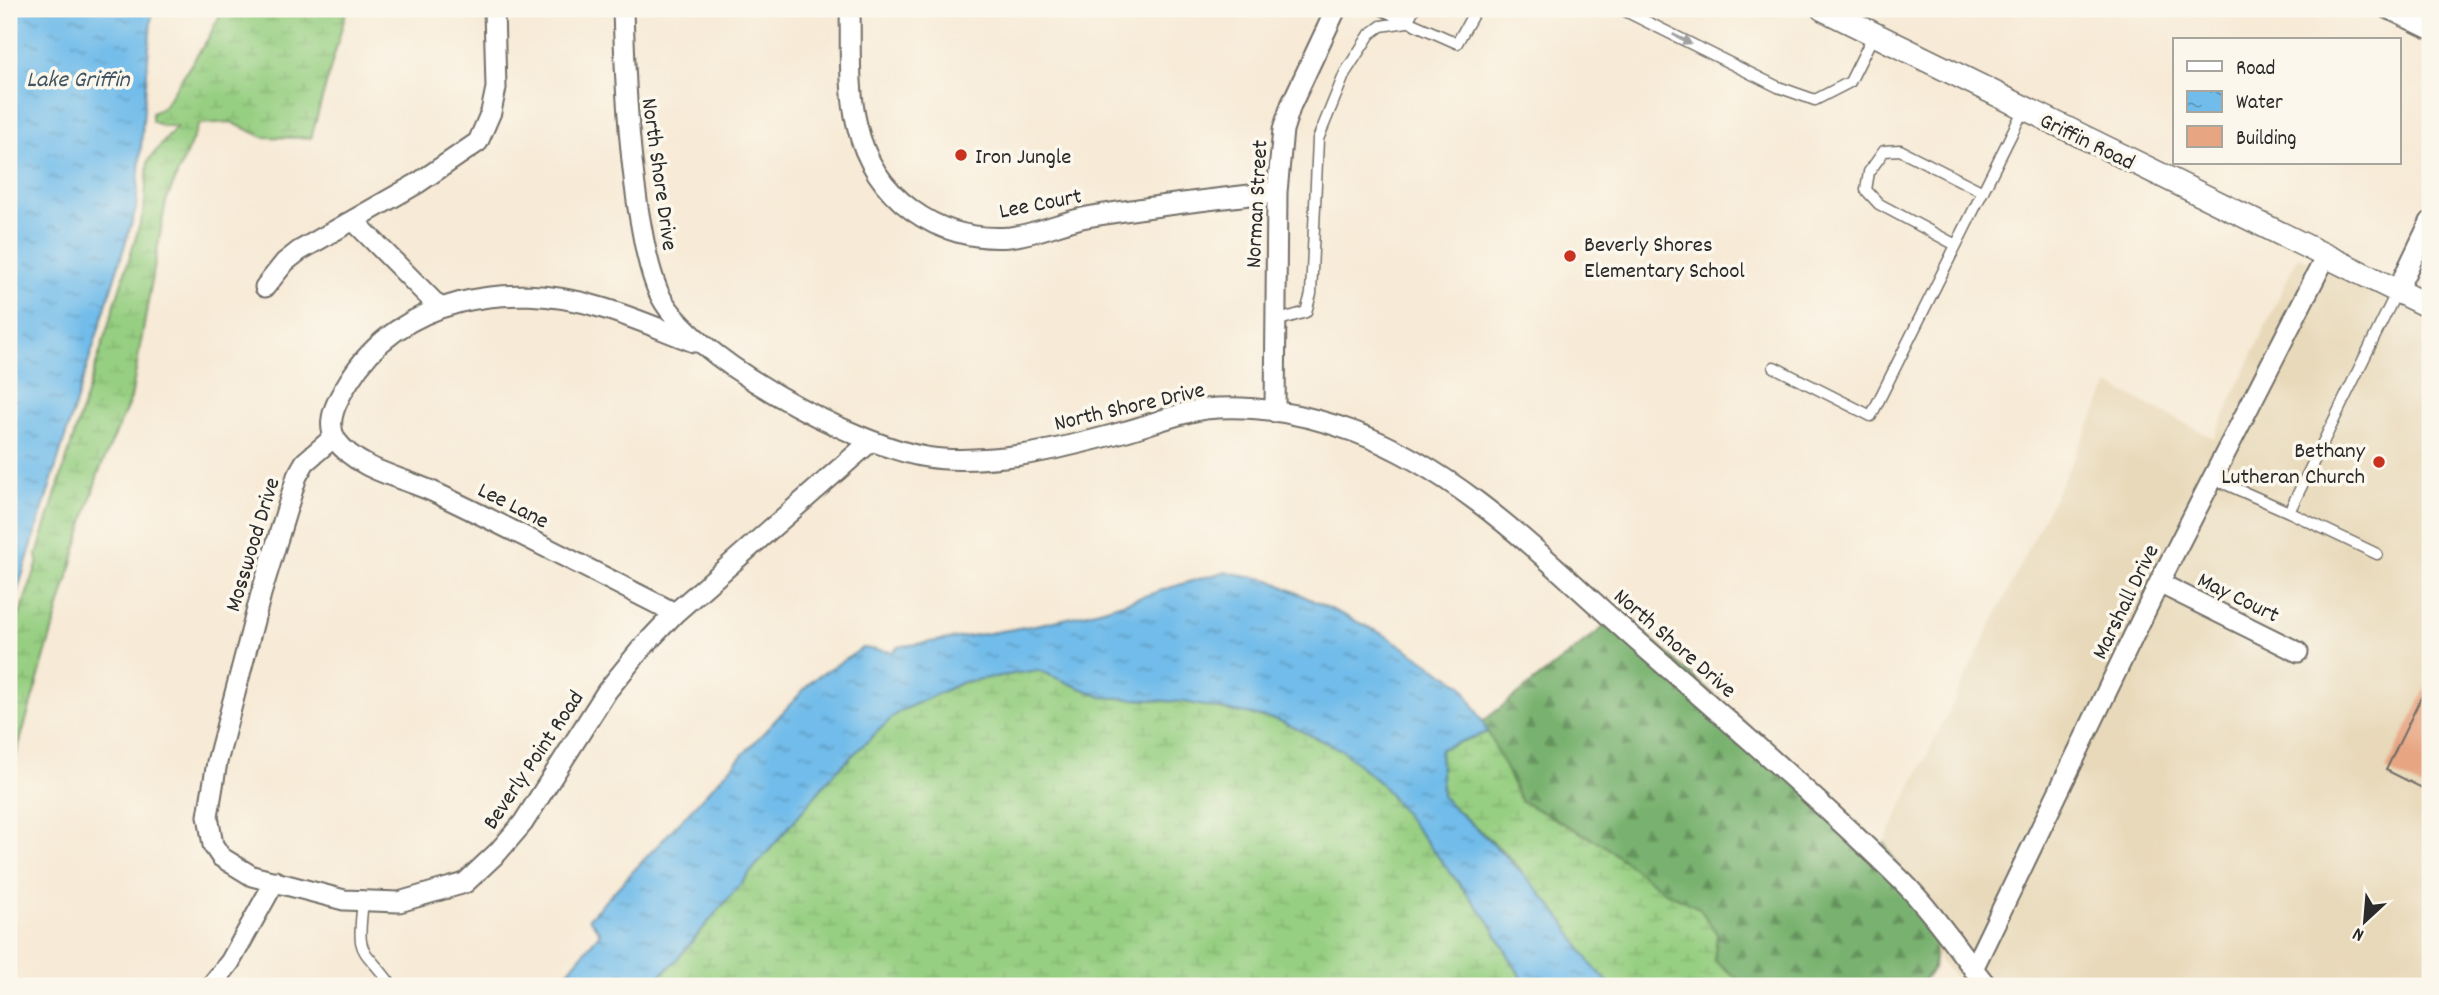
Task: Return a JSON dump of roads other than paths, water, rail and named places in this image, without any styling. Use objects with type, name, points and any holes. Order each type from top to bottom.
[{"type":"street","points":[[265,287],[285,262],[299,251],[354,221],[478,142],[491,112],[495,88],[494,9]]},
{"type":"street","name":"North Shore Drive","points":[[622,9],[629,149],[645,249],[667,308],[704,345],[827,422],[870,442],[925,457],[977,459],[1048,450],[1203,410],[1235,408],[1275,412],[1354,432],[1388,447],[1465,492],[1516,531],[1779,765],[1905,884],[1987,986]]},
{"type":"street","name":"Lee Court","points":[[850,9],[856,122],[861,143],[889,190],[905,207],[945,229],[968,234],[1011,237],[1082,218],[1277,191]]},
{"type":"street","name":"Norman Street","points":[[1275,412],[1277,191],[1283,130],[1291,105],[1336,9]]},
{"type":"street","name":"Griffin Road","points":[[1823,9],[2396,293],[2430,307]]},
{"type":"street","points":[[2389,9],[2430,29]]},
{"type":"street","points":[[354,221],[439,307]]},
{"type":"street","points":[[2396,293],[2430,222]]},
{"type":"street","name":"Marshall Drive","points":[[1973,969],[2159,583],[2325,258]]},
{"type":"street","points":[[334,437],[332,419],[337,401],[361,361],[372,348],[402,326],[439,307],[486,297],[524,295],[560,298],[598,307],[704,345]]},
{"type":"street","name":"Lee Lane","points":[[334,437],[359,460],[418,484],[675,613]]},
{"type":"street","name":"Mosswood Drive","points":[[275,881],[252,876],[221,857],[213,845],[208,816],[217,762],[261,594],[297,476],[304,462],[334,437]]},
{"type":"street","name":"Beverly Point Road","points":[[275,881],[344,900],[363,902],[417,900],[465,883],[523,823],[554,779],[607,691],[641,649],[675,613],[870,442]]},
{"type":"street","name":"May Court","points":[[2159,583],[2298,652]]},
{"type":"street","points":[[211,986],[230,962],[275,881]]},
{"type":"lane","points":[[1380,9],[1457,43],[1476,9]]},
{"type":"lane","points":[[1407,22],[1414,9]]},
{"type":"lane","points":[[1621,9],[1778,87],[1815,100],[1850,82],[1874,34]]},
{"type":"lane","points":[[1276,321],[1306,312],[1311,294],[1318,139],[1345,73],[1370,34],[1381,26],[1407,22]]},
{"type":"lane","points":[[1774,367],[1871,416],[2024,109]]},
{"type":"lane","points":[[1956,245],[1879,204],[1866,190],[1869,172],[1884,151],[1900,150],[1983,192]]},
{"type":"lane","points":[[2289,512],[2396,293]]},
{"type":"lane","points":[[2213,478],[2377,554]]},
{"type":"lane","points":[[363,902],[358,940],[361,949],[392,986]]},
{"type":"water","name":"Lake Griffin","points":[[9,9],[152,9],[136,209],[9,618]]},
{"type":"water","points":[[1226,572],[1270,580],[1385,635],[1462,685],[1488,732],[1440,749],[1442,797],[1506,856],[1536,888],[1564,922],[1591,963],[1613,986],[1526,986],[1490,923],[1381,784],[1342,750],[1278,720],[1184,702],[1102,697],[1038,670],[963,682],[898,712],[836,771],[673,964],[648,986],[556,986],[600,933],[589,918],[814,679],[863,648],[893,652],[898,647],[1053,621]]},
{"type":"place","name":"Iron Jungle","points":[[961,155]]},
{"type":"place","name":"Beverly Shores Elementary School","points":[[1570,256]]},
{"type":"place","name":"Bethany Lutheran Church","points":[[2379,462]]}]
